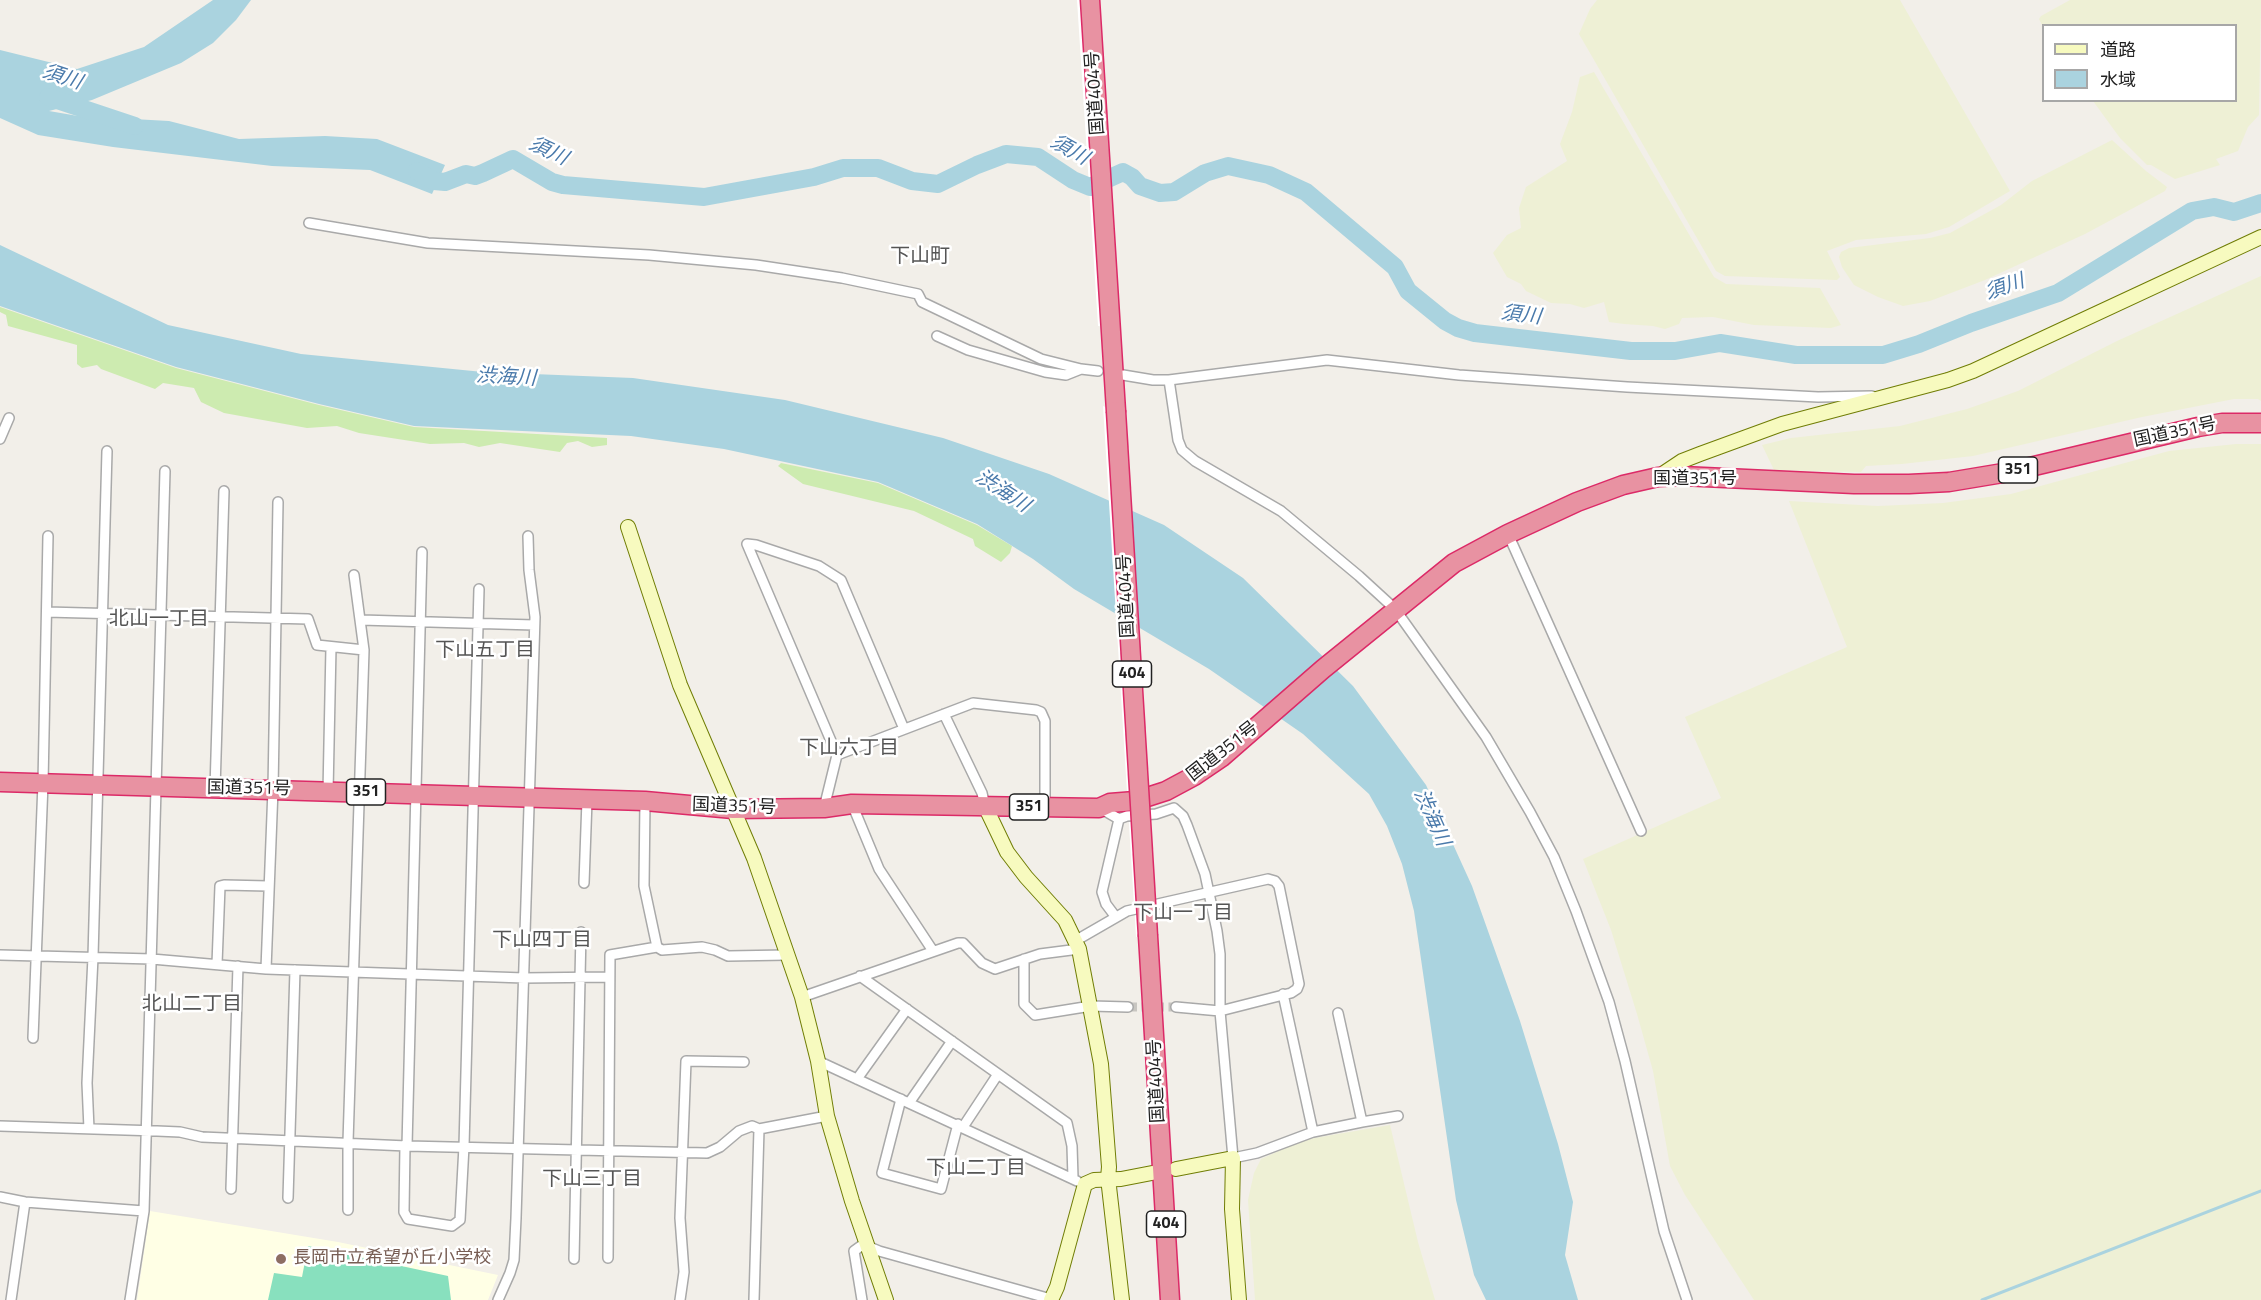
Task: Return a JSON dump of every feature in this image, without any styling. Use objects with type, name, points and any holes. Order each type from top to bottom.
[{"type":"highway","name":"国道404号","points":[[1090,0],[1170,1300]]},
{"type":"highway","name":"国道351号","points":[[0,782],[645,801],[732,809],[824,808],[852,804],[1099,808],[1110,803],[1135,801],[1166,791],[1194,776],[1222,757],[1391,612],[1454,563],[1508,534],[1577,502],[1623,485],[1658,477],[1712,477],[1771,482],[1854,484],[1949,482],[2009,472],[2198,427],[2222,423],[2261,423]]},
{"type":"street","points":[[309,223],[428,243],[649,255],[756,265],[842,278],[918,294],[922,302],[1034,356],[1081,369],[1098,371]]},
{"type":"street","points":[[1658,477],[1682,461],[1794,420],[1948,380],[1973,371],[2261,237]]},
{"type":"street","points":[[937,336],[968,350],[1045,372],[1066,375],[1081,369]]},
{"type":"street","points":[[1122,375],[1169,380],[1327,360],[1459,375],[1627,387],[1818,397],[1883,396]]},
{"type":"street","points":[[1169,380],[1178,440],[1182,450],[1188,456],[1281,512],[1351,569],[1391,612],[1486,736],[1544,839],[1576,911],[1609,1002],[1664,1231],[1687,1300]]},
{"type":"street","points":[[0,439],[9,418]]},
{"type":"street","points":[[89,1129],[87,1083],[93,957],[107,451]]},
{"type":"street","points":[[130,1300],[144,1211],[165,471]]},
{"type":"street","points":[[215,789],[224,491]]},
{"type":"street","points":[[267,969],[278,502]]},
{"type":"street","points":[[628,527],[680,686],[754,858],[787,955],[818,1061],[827,1116],[852,1202],[886,1300]]},
{"type":"street","points":[[1508,534],[1641,831]]},
{"type":"street","points":[[33,1038],[43,783],[48,536]]},
{"type":"street","points":[[498,1300],[514,1260],[534,625],[528,536]]},
{"type":"street","points":[[824,808],[837,755],[747,544],[819,566],[841,579],[904,729]]},
{"type":"street","points":[[422,552],[404,1212],[408,1219],[452,1226],[460,1220],[464,1146],[479,589]]},
{"type":"street","points":[[348,1210],[348,1142],[364,650],[354,576]]},
{"type":"street","points":[[47,612],[308,619],[317,645],[364,650]]},
{"type":"street","points":[[361,620],[534,625]]},
{"type":"street","points":[[328,792],[332,647]]},
{"type":"street","points":[[837,755],[973,703],[1041,712],[1046,721],[1045,807]]},
{"type":"street","points":[[944,714],[973,773],[985,806],[1007,852],[1065,920],[1077,945],[1091,1006],[1106,1108],[1109,1167],[1107,1178],[1122,1300]]},
{"type":"street","points":[[584,883],[587,800]]},
{"type":"street","points":[[645,801],[644,886],[657,947]]},
{"type":"street","points":[[852,804],[879,869],[933,951]]},
{"type":"street","points":[[1099,808],[1119,819]]},
{"type":"street","points":[[1119,819],[1127,816],[1156,814],[1174,808],[1179,812],[1187,825],[1209,892],[1220,954],[1220,1011],[1233,1158],[1232,1209],[1239,1300]]},
{"type":"street","points":[[1115,916],[1106,904],[1102,892],[1119,819]]},
{"type":"street","points":[[801,997],[958,943],[963,944],[982,963],[995,969],[1077,945],[1115,916],[1137,908],[1268,879],[1275,880],[1279,886],[1299,984],[1297,989],[1291,993],[1220,1011],[1176,1007]]},
{"type":"street","points":[[217,964],[220,886],[268,886]]},
{"type":"street","points":[[574,1259],[581,932]]},
{"type":"street","points":[[608,1258],[610,955],[657,947],[662,950],[702,947],[728,956],[787,955]]},
{"type":"street","points":[[0,955],[152,959],[267,969],[524,978],[609,977]]},
{"type":"street","points":[[1024,959],[1024,1004],[1035,1014],[1091,1006],[1128,1007]]},
{"type":"street","points":[[231,1189],[238,966]]},
{"type":"street","points":[[288,1198],[295,970]]},
{"type":"street","points":[[860,976],[1067,1123],[1079,1181],[1057,1287],[1051,1300],[861,1246],[854,1251],[862,1300]]},
{"type":"street","points":[[1283,994],[1313,1132]]},
{"type":"street","points":[[857,1079],[907,1010]]},
{"type":"street","points":[[1338,1013],[1362,1122]]},
{"type":"street","points":[[952,1041],[905,1101],[882,1173],[941,1189],[960,1126],[998,1074]]},
{"type":"street","points":[[681,1300],[684,1272],[680,1218],[686,1061],[744,1062]]},
{"type":"street","points":[[818,1061],[1079,1181],[1122,1179],[1152,1173]]},
{"type":"street","points":[[0,1126],[180,1132],[202,1137],[406,1146],[608,1149],[707,1154],[720,1147],[739,1131],[752,1126],[759,1129],[827,1116]]},
{"type":"street","points":[[1176,1169],[1257,1153],[1313,1132],[1398,1116]]},
{"type":"street","points":[[754,1300],[759,1129]]},
{"type":"street","points":[[0,1197],[25,1202],[144,1211]]},
{"type":"street","points":[[11,1300],[25,1202]]},
{"type":"shaded area","points":[[1597,0],[1900,0],[2010,191],[1949,227],[1926,234],[1856,240],[1827,251],[1840,277],[1837,280],[1725,276],[1716,271],[1579,34],[1590,9]]},
{"type":"shaded area","points":[[2070,0],[2261,0],[2259,115],[2248,127],[2238,151],[2216,159],[2220,165],[2175,179],[2147,165],[2120,138],[2094,102],[2237,102],[2237,24],[2042,25],[2039,19]]},
{"type":"shaded area","points":[[1594,72],[1714,277],[1726,284],[1820,288],[1841,325],[1831,328],[1754,325],[1713,317],[1682,318],[1679,324],[1665,329],[1609,322],[1604,302],[1584,308],[1570,304],[1551,303],[1526,291],[1521,284],[1507,277],[1493,253],[1507,235],[1521,228],[1519,208],[1526,187],[1567,161],[1560,144],[1572,112],[1580,77]]},
{"type":"shaded area","points":[[2112,140],[2167,187],[2165,191],[2085,234],[1985,280],[1930,301],[1903,306],[1854,285],[1842,267],[1839,257],[1841,252],[1849,248],[1930,238],[1950,233],[2001,205],[2032,181]]},
{"type":"shaded area","points":[[2261,276],[2261,401],[2234,399],[2142,417],[1973,456],[1866,466],[1861,472],[1774,470],[1762,445],[1791,438],[1900,426],[1967,409],[2018,391],[2117,341]]},
{"type":"shaded area","points":[[2236,444],[2261,444],[2261,1300],[1754,1300],[1685,1195],[1670,1166],[1653,1071],[1637,1014],[1611,930],[1583,859],[1721,798],[1685,717],[1847,647],[1789,501],[1878,506],[1943,503],[2011,494],[2169,451]]},
{"type":"shaded area","points":[[1390,1125],[1418,1242],[1435,1300],[1255,1300],[1248,1200],[1254,1173],[1261,1159],[1303,1140]]},
{"type":"shaded area","name":"長岡市立希望が丘小学校","points":[[150,1211],[338,1242],[498,1275],[488,1300],[137,1300]]},
{"type":"green space","points":[[0,307],[176,368],[414,427],[607,438],[607,445],[592,447],[578,441],[567,443],[560,452],[500,443],[479,447],[464,443],[430,444],[359,433],[337,426],[307,428],[224,413],[201,402],[194,388],[163,383],[155,389],[101,369],[97,365],[82,368],[77,364],[77,345],[8,326],[6,315],[0,312]]},
{"type":"green space","points":[[781,463],[878,483],[977,525],[1012,546],[1010,553],[1001,562],[975,546],[973,539],[914,511],[803,484],[778,466]]},
{"type":"green space","points":[[308,1246],[448,1276],[451,1300],[268,1300],[274,1273],[302,1277]]},
{"type":"water","points":[[213,0],[251,0],[236,20],[213,43],[181,63],[92,100],[49,111],[78,116],[169,121],[239,139],[325,136],[377,139],[445,165],[432,194],[370,170],[272,166],[113,147],[38,135],[0,118],[0,50],[77,69],[144,47]]},
{"type":"water","name":"渋海川","points":[[0,245],[168,325],[301,354],[483,372],[633,378],[785,400],[943,438],[1049,474],[1164,525],[1243,578],[1353,686],[1426,785],[1472,886],[1520,1021],[1558,1144],[1573,1202],[1565,1255],[1578,1300],[1486,1300],[1474,1275],[1456,1200],[1414,911],[1402,864],[1387,826],[1369,794],[1303,734],[1209,669],[1074,589],[1033,559],[977,524],[878,482],[724,449],[631,436],[414,426],[176,367],[0,306]]},
{"type":"pier","points":[[1077,0],[1097,0],[1118,329],[1098,326]]},
{"type":"pier","points":[[1103,406],[1123,414],[1155,935],[1136,937]]},
{"type":"waterway","name":"須川","points":[[48,97],[135,126]]},
{"type":"waterway","name":"須川","points":[[417,171],[434,181],[445,182],[466,174],[475,176],[513,159],[552,182],[563,185],[704,197],[814,177],[843,168],[878,168],[912,181],[938,184],[1006,154],[1038,157],[1073,180],[1090,187],[1123,172],[1132,177],[1140,186],[1160,193],[1174,192],[1205,173],[1228,166],[1269,175],[1306,192],[1395,267],[1408,291],[1445,321],[1458,328],[1475,333],[1631,351],[1675,351],[1720,343],[1796,355],[1883,355],[1919,344],[1971,323],[2058,293],[2192,211],[2214,207],[2234,212],[2261,203]]},
{"type":"waterway","points":[[1982,1300],[2261,1191]]},
{"type":"tunnel","points":[[1128,1007],[1176,1007]]},
{"type":"place","name":"長岡市立希望が丘小学校","points":[[281,1259]]},
{"type":"district","name":"下山町","points":[[920,257]]},
{"type":"district","name":"北山一丁目","points":[[159,620]]},
{"type":"district","name":"下山五丁目","points":[[485,651]]},
{"type":"district","name":"下山六丁目","points":[[849,749]]},
{"type":"district","name":"下山一丁目","points":[[1183,914]]},
{"type":"district","name":"下山四丁目","points":[[542,941]]},
{"type":"district","name":"北山二丁目","points":[[192,1005]]},
{"type":"district","name":"下山二丁目","points":[[976,1169]]},
{"type":"district","name":"下山三丁目","points":[[592,1180]]}]
